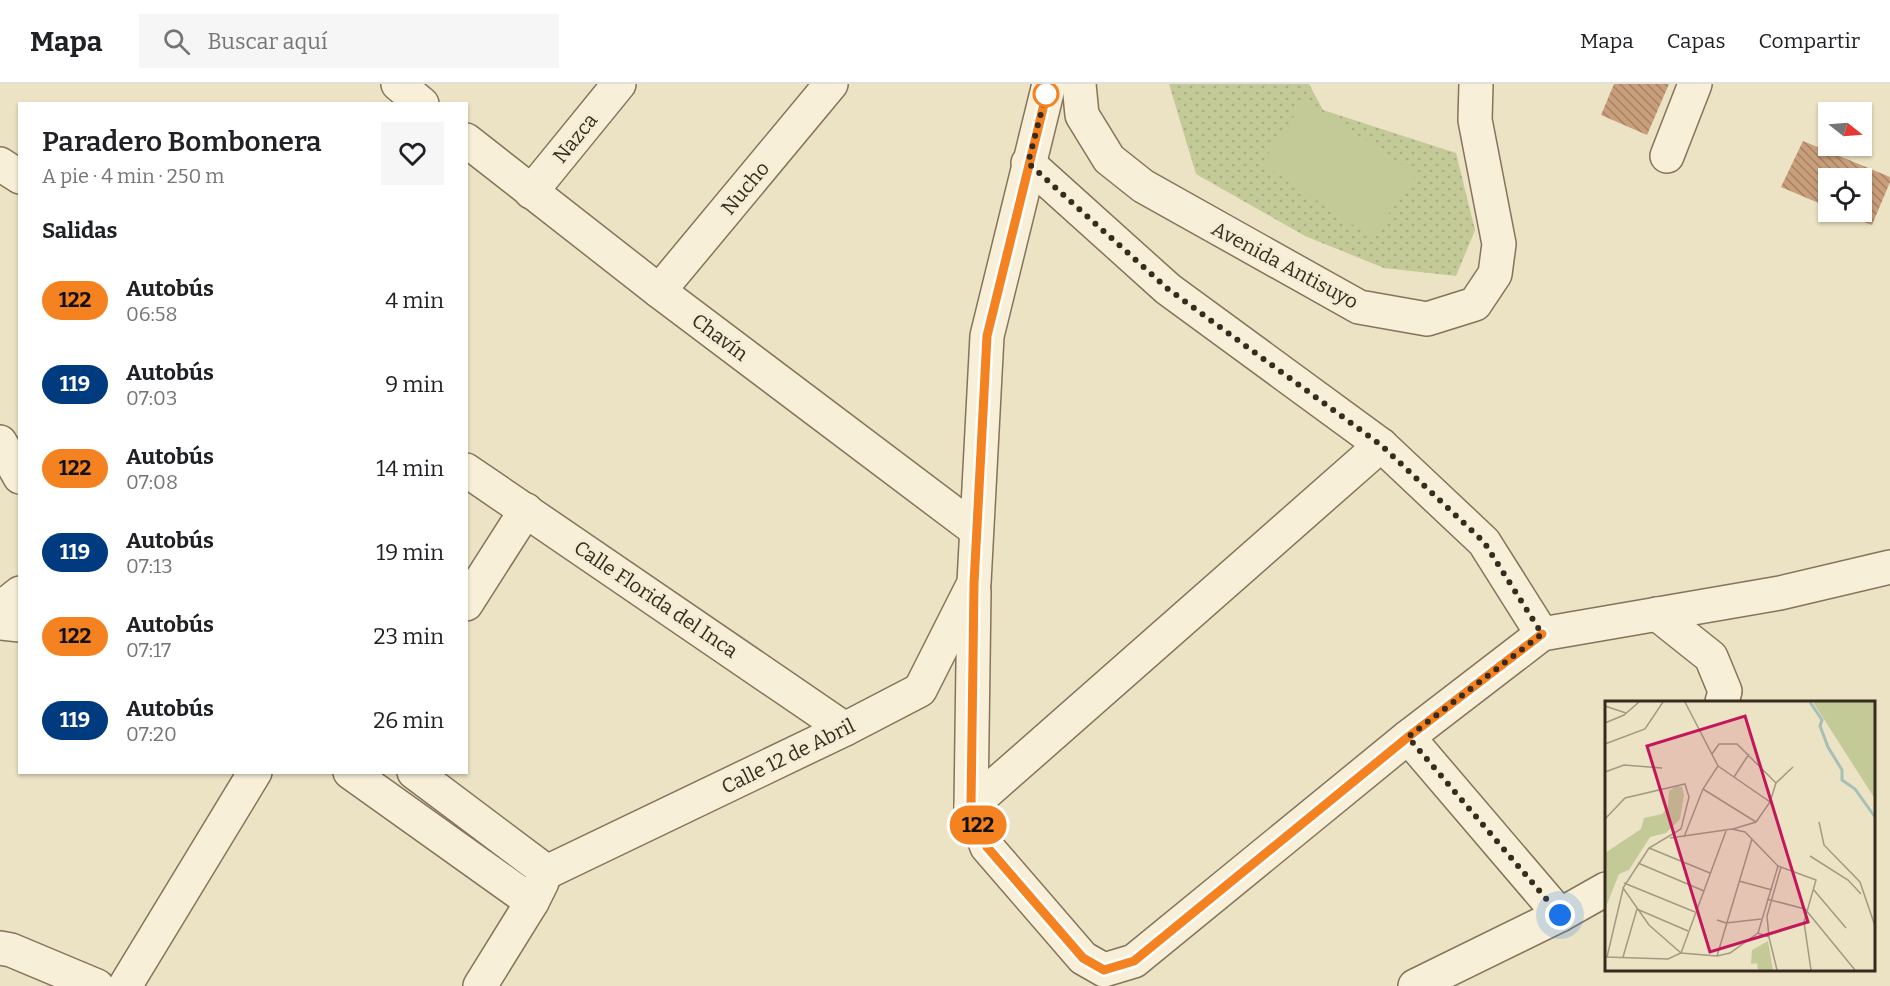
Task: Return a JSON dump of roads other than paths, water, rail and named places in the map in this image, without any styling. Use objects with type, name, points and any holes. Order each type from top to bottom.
[{"type":"street","points":[[398,84],[420,102]]},
{"type":"street","name":"Nazca","points":[[531,192],[619,84]]},
{"type":"street","name":"Nucho","points":[[659,291],[831,84]]},
{"type":"street","name":"Calle 12 de Abril","points":[[1049,84],[987,336],[974,584],[971,806],[987,847],[1083,958],[1115,978],[1408,737],[1542,634]]},
{"type":"street","name":"Avenida Antisuyo","points":[[1079,84],[1082,115],[1109,159],[1143,186],[1359,307],[1427,319],[1475,304],[1495,274],[1499,244],[1475,120],[1476,84]]},
{"type":"street","points":[[1667,156],[1695,84]]},
{"type":"street","name":"Chavín","points":[[468,142],[659,291],[976,530]]},
{"type":"street","points":[[1028,163],[1168,289],[1381,445],[1484,542],[1542,634],[1780,594],[1890,567]]},
{"type":"street","points":[[0,164],[18,176]]},
{"type":"street","points":[[0,442],[18,474]]},
{"type":"street","points":[[971,806],[1381,445]]},
{"type":"street","name":"Calle Florida del Inca","points":[[468,471],[845,729]]},
{"type":"street","points":[[468,601],[526,510]]},
{"type":"street","name":"Calle 12 de Abril","points":[[547,872],[845,729],[920,690],[974,584]]},
{"type":"street","points":[[0,609],[18,595]]},
{"type":"street","points":[[1657,614],[1711,657],[1725,691],[1722,701]]},
{"type":"street","points":[[0,623],[18,625]]},
{"type":"street","points":[[1408,737],[1560,915]]},
{"type":"street","points":[[125,986],[254,774]]},
{"type":"street","points":[[356,774],[532,903]]},
{"type":"street","points":[[417,774],[547,872],[532,903],[480,986]]},
{"type":"street","points":[[1415,986],[1560,915],[1605,890]]},
{"type":"street","points":[[0,948],[11,950],[97,986]]}]
